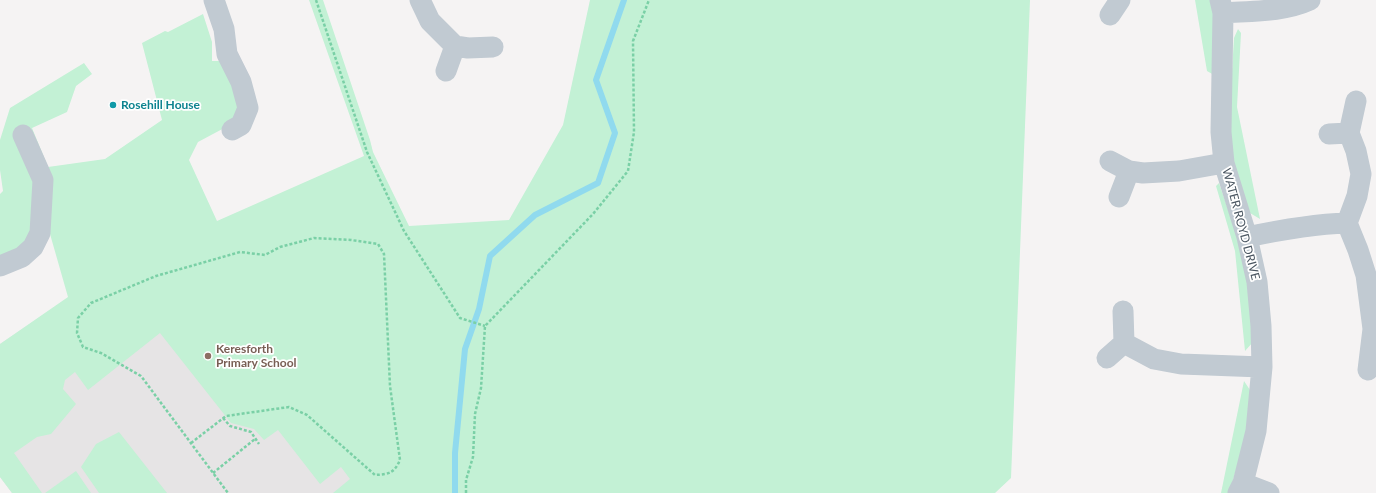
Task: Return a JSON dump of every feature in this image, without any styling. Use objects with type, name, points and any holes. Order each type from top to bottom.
[{"type":"street","points":[[214,0],[224,29],[227,54],[241,82],[248,108],[241,125],[232,130]]},
{"type":"street","points":[[420,0],[430,21],[455,46],[468,48],[493,47]]},
{"type":"street","points":[[1222,6],[1276,9],[1300,4],[1310,0]]},
{"type":"street","name":"WATER ROYD DRIVE","points":[[1222,6],[1221,132],[1224,163],[1247,237],[1257,282],[1261,326],[1262,367],[1256,431],[1240,488]]},
{"type":"street","points":[[446,71],[455,46]]},
{"type":"street","points":[[1356,101],[1339,134],[1356,152],[1361,174],[1357,196],[1347,223],[1366,275],[1375,330],[1368,370]]},
{"type":"street","points":[[0,266],[22,257],[33,247],[40,233],[43,180],[23,135]]},
{"type":"street","points":[[1110,161],[1129,172],[1143,173],[1179,171],[1224,163]]},
{"type":"street","points":[[1119,197],[1129,172]]},
{"type":"street","points":[[1247,237],[1301,227],[1331,223],[1347,223]]},
{"type":"street","points":[[1123,310],[1124,343]]},
{"type":"street","points":[[1124,343],[1154,359],[1181,364],[1262,367]]},
{"type":"street","points":[[1107,358],[1124,343]]},
{"type":"street","points":[[1240,488],[1269,493]]},
{"type":"path","points":[[316,0],[367,152],[404,231],[460,318],[485,326]]},
{"type":"path","points":[[466,493],[466,480],[473,457],[475,414],[481,388],[485,326],[593,214],[628,171],[634,132],[633,41],[649,0]]},
{"type":"path","points":[[191,443],[226,416],[289,407],[307,415],[376,475],[388,474],[396,469],[400,460],[390,386],[384,254],[378,244],[351,240],[314,238],[280,247],[265,255],[240,252],[156,276],[91,303],[78,318],[77,333],[83,347],[101,353],[141,376],[228,493]]},
{"type":"path","points":[[223,418],[230,426],[251,432],[259,444]]},
{"type":"path","points":[[213,473],[255,439]]},
{"type":"shaded area","name":"Keresforth Primary School","points":[[217,221],[421,493],[12,493],[0,477],[0,344],[68,298]]},
{"type":"green space","points":[[309,0],[323,0],[373,152],[409,226],[509,220],[563,125],[590,0],[1030,0],[1011,478],[995,493],[333,493],[350,479],[341,467],[320,484],[278,430],[264,440],[254,429],[231,423],[160,333],[88,390],[75,372],[65,380],[63,389],[76,404],[51,434],[37,437],[14,453],[42,493],[12,493],[0,477],[0,344],[68,297],[50,234],[33,233],[0,268],[0,194],[3,191],[0,170],[0,140],[10,108],[84,63],[92,74],[76,86],[67,112],[32,128],[48,167],[105,159],[162,120],[142,43],[165,31],[168,32],[203,14],[212,42],[212,61],[224,61],[241,106],[228,126],[198,142],[189,160],[217,221],[364,156]]},
{"type":"green space","points":[[1195,0],[1212,0],[1215,16],[1214,75],[1207,71]]},
{"type":"green space","points":[[1238,29],[1241,33],[1237,107],[1260,219],[1250,213],[1233,160],[1229,122],[1234,38]]},
{"type":"green space","points":[[1219,183],[1241,248],[1252,304],[1253,342],[1245,351],[1235,251],[1216,186]]},
{"type":"green space","points":[[1244,381],[1252,393],[1248,431],[1229,493],[1221,493]]},
{"type":"green space","points":[[119,432],[167,493],[99,493],[81,467],[96,444]]},
{"type":"green space","points":[[76,471],[91,493],[45,493]]},
{"type":"waterway","points":[[455,493],[455,453],[465,349],[479,309],[490,256],[535,215],[598,183],[615,133],[596,80],[624,0]]},
{"type":"place","name":"Rosehill House","points":[[113,105]]},
{"type":"place","name":"Keresforth Primary School","points":[[208,356]]}]
